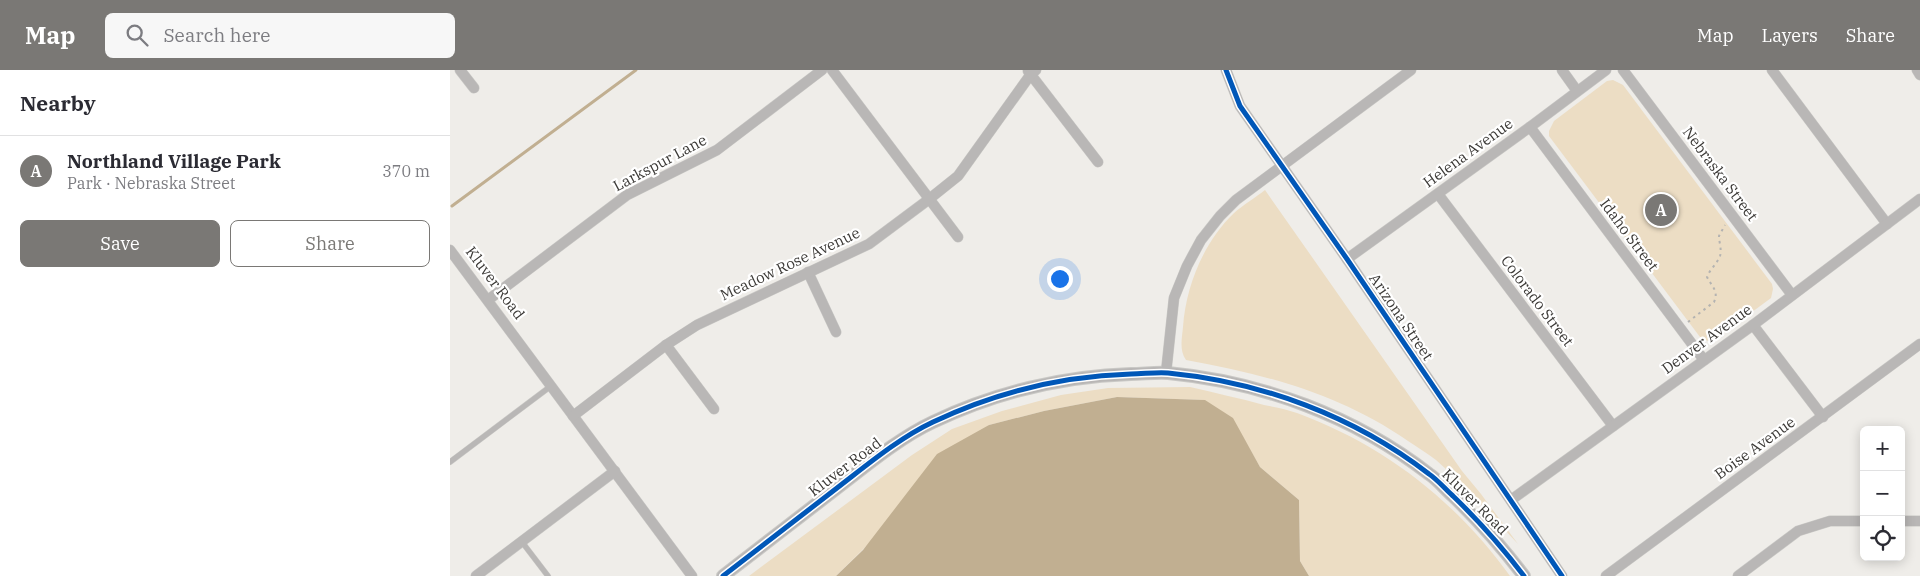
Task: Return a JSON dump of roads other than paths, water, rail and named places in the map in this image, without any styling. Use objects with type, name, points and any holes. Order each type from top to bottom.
[{"type":"street","points":[[460,70],[474,88]]},
{"type":"street","name":"Larkspur Lane","points":[[488,300],[627,195],[717,150],[822,70]]},
{"type":"street","points":[[832,70],[928,200],[958,237]]},
{"type":"street","name":"Arizona Street","points":[[1226,70],[1240,106],[1347,259],[1562,576]]},
{"type":"street","points":[[1166,373],[1174,298],[1187,266],[1201,240],[1220,216],[1236,200],[1411,70]]},
{"type":"street","points":[[1562,70],[1578,91]]},
{"type":"street","name":"Helena Avenue","points":[[1347,259],[1606,70]]},
{"type":"street","name":"Nebraska Street","points":[[1623,70],[1792,295]]},
{"type":"street","points":[[1772,70],[1887,224]]},
{"type":"street","points":[[1916,70],[1920,75]]},
{"type":"street","points":[[1031,71],[1098,162]]},
{"type":"street","name":"Meadow Rose Avenue","points":[[573,416],[666,345],[697,325],[869,244],[928,200],[958,176],[1031,71]]},
{"type":"street","name":"Idaho Street","points":[[1530,127],[1704,360]]},
{"type":"street","name":"Colorado Street","points":[[1438,194],[1612,426]]},
{"type":"street","name":"Denver Avenue","points":[[1511,500],[1753,325],[1920,199]]},
{"type":"street","name":"Kluver Road","points":[[450,250],[692,576]]},
{"type":"street","points":[[808,272],[836,332]]},
{"type":"street","points":[[1753,325],[1823,417]]},
{"type":"street","name":"Boise Avenue","points":[[1606,576],[1920,344]]},
{"type":"street","points":[[666,345],[714,409]]},
{"type":"street","name":"Kluver Road","points":[[723,576],[876,458],[932,423],[982,402],[1042,385],[1105,375],[1166,373],[1224,382],[1272,393],[1316,408],[1353,426],[1430,474],[1505,550],[1524,576]]},
{"type":"street","points":[[476,576],[615,472]]},
{"type":"street","points":[[1738,576],[1798,530],[1830,521],[1860,521]]},
{"type":"street","points":[[1905,521],[1920,521]]},
{"type":"lane","points":[[450,462],[551,386]]},
{"type":"lane","points":[[522,542],[548,576]]},
{"type":"waterway","points":[[452,206],[636,70]]},
{"type":"place","name":"Northland Village Park","points":[[1661,210]]}]
